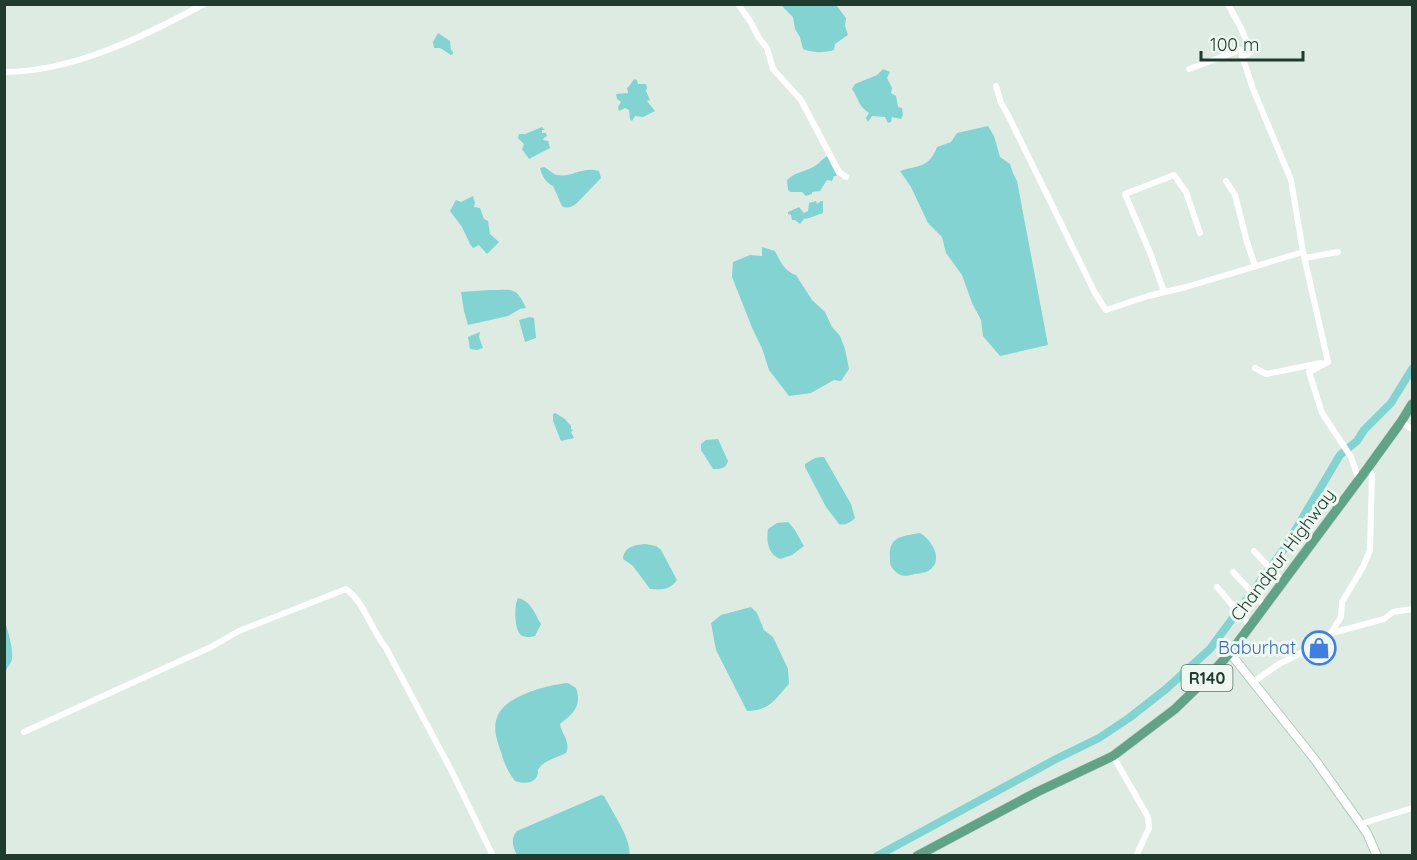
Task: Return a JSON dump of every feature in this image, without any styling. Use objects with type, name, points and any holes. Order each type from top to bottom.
[{"type":"main road","name":"Chandpur Highway","points":[[917,855],[1037,792],[1113,756],[1175,709],[1230,653],[1413,404]]},
{"type":"main road","points":[[1230,653],[1316,761],[1367,833],[1377,855]]},
{"type":"street","points":[[4,72],[19,72],[78,60],[123,43],[204,4]]},
{"type":"street","points":[[738,4],[767,48],[773,69],[801,100],[838,172],[846,177]]},
{"type":"street","points":[[1228,4],[1251,52],[1242,57]]},
{"type":"street","points":[[1189,69],[1240,50],[1253,89],[1291,180],[1304,255],[1328,362]]},
{"type":"street","points":[[996,86],[1001,103],[1095,293],[1106,310],[1255,266],[1304,255],[1338,252]]},
{"type":"street","points":[[1164,292],[1125,194],[1174,175],[1186,192],[1200,233]]},
{"type":"street","points":[[1226,181],[1235,195],[1255,266]]},
{"type":"street","points":[[1255,368],[1266,374],[1328,362]]},
{"type":"street","points":[[1328,362],[1309,372],[1322,413],[1351,457],[1359,480]]},
{"type":"street","points":[[1401,422],[1413,429]]},
{"type":"street","points":[[1253,682],[1279,664],[1323,642],[1341,617],[1342,602],[1363,567],[1370,550],[1372,474],[1367,469]]},
{"type":"street","points":[[1254,551],[1283,582]]},
{"type":"street","points":[[1233,572],[1265,606]]},
{"type":"street","points":[[1217,587],[1250,626]]},
{"type":"street","points":[[24,732],[211,647],[239,631],[346,589],[355,596],[378,638],[387,648],[493,855]]},
{"type":"street","points":[[1331,633],[1384,619],[1393,612],[1413,609]]},
{"type":"street","points":[[1113,756],[1148,817],[1149,828],[1136,855]]},
{"type":"street","points":[[1361,824],[1413,808]]},
{"type":"water","points":[[782,5],[836,5],[846,18],[845,26],[848,35],[835,44],[834,50],[818,52],[803,49],[793,17]]},
{"type":"water","points":[[438,33],[450,41],[453,54],[440,48],[434,48],[433,42]]},
{"type":"water","points":[[883,69],[890,72],[887,78],[892,88],[891,93],[896,96],[898,107],[902,108],[903,115],[901,119],[892,117],[891,122],[888,123],[885,117],[872,116],[868,122],[866,118],[869,113],[861,105],[852,89],[855,84],[877,75]]},
{"type":"water","points":[[634,79],[638,84],[646,84],[650,100],[647,101],[655,111],[643,117],[635,116],[632,121],[629,110],[625,108],[619,111],[618,107],[621,102],[617,99],[616,94],[628,93],[627,88]]},
{"type":"water","points":[[988,126],[994,136],[1000,157],[1010,164],[1017,181],[1048,345],[1000,356],[983,336],[981,320],[962,275],[946,253],[942,237],[928,223],[911,187],[900,171],[927,162],[937,147],[951,142],[957,133]]},
{"type":"water","points":[[542,127],[545,130],[542,130],[542,133],[546,133],[547,136],[543,140],[548,141],[550,148],[529,159],[522,149],[524,144],[518,138],[519,134]]},
{"type":"water","points":[[827,156],[837,176],[834,176],[832,181],[827,180],[820,191],[806,196],[802,192],[788,190],[787,180],[815,166]]},
{"type":"water","points":[[544,167],[555,174],[562,175],[587,170],[599,171],[601,178],[576,204],[566,207],[562,206],[553,186],[543,176],[540,168]]},
{"type":"water","points":[[473,196],[474,207],[480,208],[484,219],[488,221],[490,234],[499,242],[487,254],[479,245],[473,248],[450,211],[456,200],[461,202]]},
{"type":"water","points":[[816,201],[817,204],[823,201],[823,213],[804,219],[800,224],[792,220],[791,215],[788,214],[799,207],[804,213],[808,211],[809,203]]},
{"type":"water","points":[[762,247],[775,251],[783,266],[796,275],[812,300],[825,312],[832,327],[840,336],[849,369],[841,381],[834,380],[811,393],[789,396],[769,370],[732,277],[733,262],[750,255],[762,256]]},
{"type":"water","points":[[504,290],[516,293],[526,308],[508,316],[468,325],[461,292]]},
{"type":"water","points":[[534,318],[536,338],[525,342],[519,320]]},
{"type":"water","points":[[480,332],[479,337],[483,348],[470,349],[468,337]]},
{"type":"water","points":[[555,413],[571,425],[574,438],[561,441],[553,421]]},
{"type":"water","points":[[718,439],[728,461],[724,467],[713,469],[701,450],[701,444],[706,440]]},
{"type":"water","points":[[824,457],[851,504],[855,518],[848,523],[839,524],[826,507],[805,467],[805,464],[815,458]]},
{"type":"water","points":[[788,522],[804,546],[792,555],[780,559],[769,547],[768,529],[777,523]]},
{"type":"water","points":[[920,533],[932,545],[936,562],[928,571],[901,575],[890,564],[891,545],[898,538]]},
{"type":"water","points":[[645,544],[656,546],[661,550],[677,580],[669,588],[650,589],[633,566],[623,559],[628,549]]},
{"type":"water","points":[[518,598],[529,605],[541,624],[535,636],[524,637],[517,628],[515,617]]},
{"type":"water","points":[[751,607],[757,613],[764,630],[773,637],[788,669],[789,684],[767,706],[747,711],[716,650],[711,623],[721,615]]},
{"type":"water","points":[[5,622],[11,642],[12,658],[5,675]]},
{"type":"water","points":[[568,683],[576,688],[578,700],[573,713],[560,724],[567,742],[566,753],[543,765],[533,781],[524,783],[515,781],[505,764],[497,738],[495,725],[498,715],[510,702],[529,692]]},
{"type":"water","points":[[601,795],[604,796],[625,835],[629,855],[517,855],[513,840],[517,831]]},
{"type":"waterway","points":[[877,856],[1099,738],[1166,689],[1210,649],[1284,549],[1340,455],[1357,441],[1364,430],[1391,403],[1412,369]]},
{"type":"place","name":"Baburhat","points":[[1319,648]]}]
